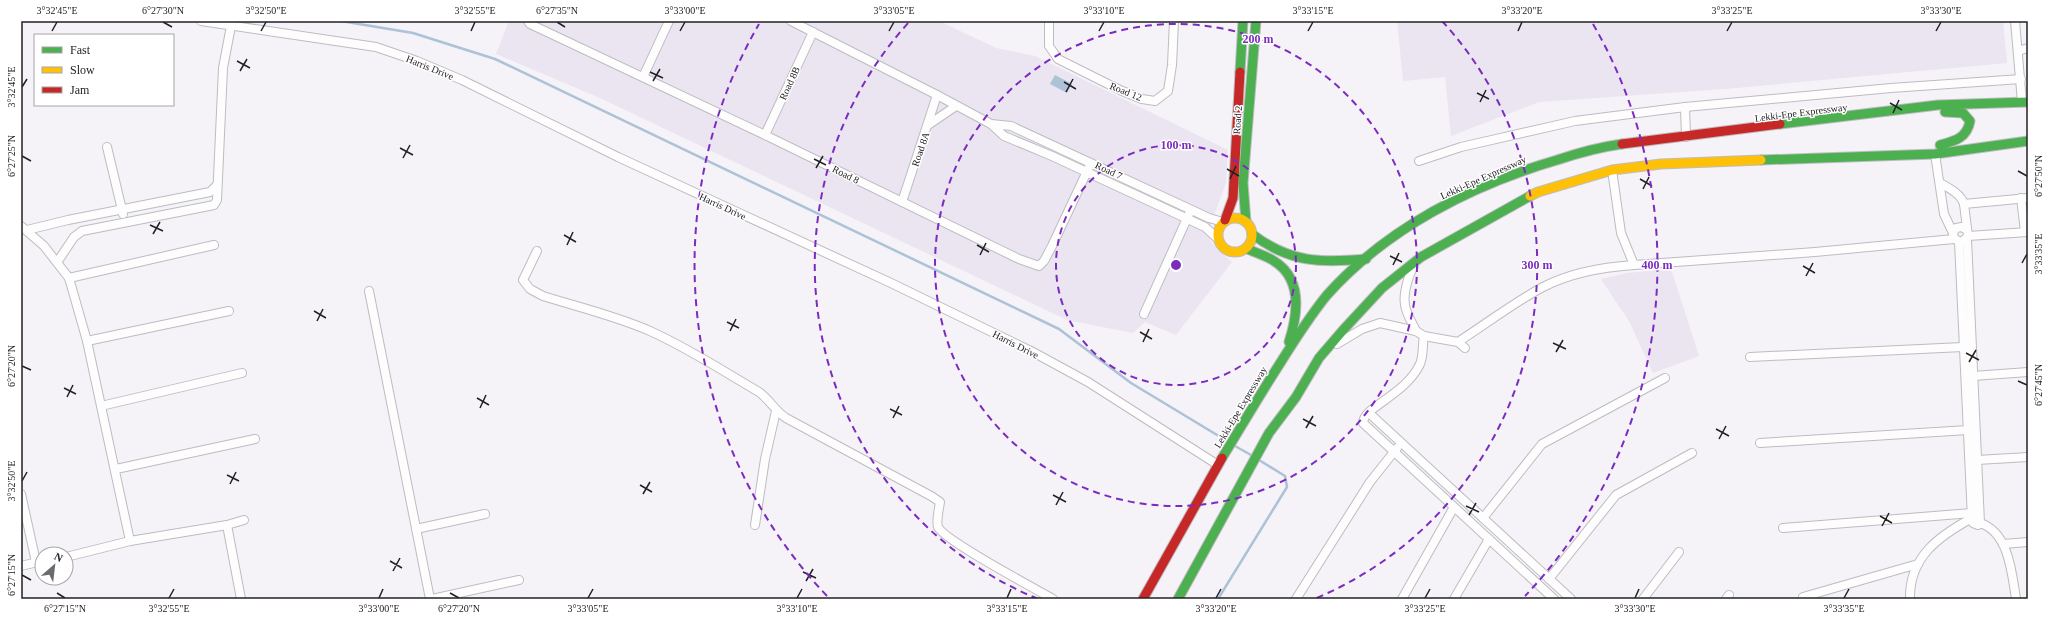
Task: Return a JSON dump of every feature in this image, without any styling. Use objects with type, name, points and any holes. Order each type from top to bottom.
[{"type":"main road","name":"Road 2","points":[[1224,221],[1232,198],[1243,21]]},
{"type":"main road","name":"Road 2","points":[[1246,222],[1243,183],[1256,21]]},
{"type":"main road","name":"Lekki-Epe Expressway","points":[[1143,599],[1238,430],[1282,360],[1316,310],[1334,288],[1390,239],[1463,195],[1522,169],[1571,154],[1613,145],[1868,115],[1938,105],[2025,102]]},
{"type":"main road","points":[[1748,161],[1772,151],[1928,147],[1957,141],[1965,136],[1969,128],[1970,121],[1962,113],[1953,112],[1891,117],[1868,115]]},
{"type":"main road","points":[[1178,599],[1249,466],[1296,397],[1319,358],[1344,329],[1382,288],[1421,257],[1538,192],[1612,170],[1661,164],[1934,154],[2028,141]]},
{"type":"main road","points":[[1252,234],[1250,244],[1241,251],[1229,252],[1220,244],[1218,239],[1218,229],[1224,221],[1236,218],[1246,222],[1252,234],[1260,241],[1293,255],[1326,262],[1366,259]]},
{"type":"main road","points":[[1246,248],[1277,263],[1287,273],[1297,297],[1295,325],[1282,360]]},
{"type":"street","name":"Harris Drive","points":[[201,21],[376,47],[417,61],[462,80],[618,157],[891,283],[1031,351],[1088,382],[1218,465]]},
{"type":"street","name":"Road 8","points":[[528,21],[535,26],[765,134],[1019,259],[1040,266],[1052,246],[1091,163]]},
{"type":"street","points":[[643,77],[669,21]]},
{"type":"street","name":"Road 7","points":[[791,21],[991,124],[1004,136],[1052,156],[1187,218],[1204,227],[1218,239]]},
{"type":"street","name":"Road 12","points":[[1049,21],[1049,46],[1058,59],[1120,90],[1142,99],[1155,101],[1168,91],[1172,65],[1174,21]]},
{"type":"street","points":[[2015,21],[2021,79],[2025,88],[2025,102]]},
{"type":"street","points":[[58,261],[74,237],[82,231],[124,221],[214,205],[217,200],[223,68],[231,26]]},
{"type":"street","name":"Road 8B","points":[[765,134],[813,32]]},
{"type":"street","points":[[2018,51],[2028,48]]},
{"type":"street","points":[[1419,161],[1461,147],[1574,121],[1685,107],[1891,88],[2021,79]]},
{"type":"street","name":"Road 8A","points":[[902,202],[937,95]]},
{"type":"street","points":[[928,125],[956,106]]},
{"type":"street","points":[[1685,107],[1686,137]]},
{"type":"street","name":"Road 7","points":[[991,124],[1011,126],[1191,210],[1224,221]]},
{"type":"street","points":[[107,147],[124,221]]},
{"type":"street","points":[[1052,156],[1056,147]]},
{"type":"street","points":[[1934,154],[1944,214],[1955,238],[1963,347],[1972,516],[1975,524],[1980,523],[1992,529],[2003,544],[2011,567],[2016,599]]},
{"type":"street","points":[[1612,170],[1621,233],[1634,265]]},
{"type":"street","points":[[1940,183],[1956,193],[1962,199],[1968,235],[1980,523]]},
{"type":"street","points":[[24,228],[210,192],[217,185]]},
{"type":"street","points":[[180,198],[183,210]]},
{"type":"street","points":[[1458,342],[1544,287],[1562,280],[1611,267],[1805,252],[1955,238],[1968,235],[2026,232],[2024,198],[1964,204]]},
{"type":"street","points":[[1144,314],[1191,210]]},
{"type":"street","points":[[1955,238],[1959,227],[1968,235]]},
{"type":"street","points":[[24,228],[58,261],[69,278],[87,341],[116,469],[130,541]]},
{"type":"street","points":[[69,278],[214,245]]},
{"type":"street","points":[[537,251],[523,280],[530,289],[543,296],[632,324],[663,338],[759,392],[766,397],[776,411],[786,418],[940,502],[938,525],[946,536],[1053,599]]},
{"type":"street","points":[[1416,331],[1404,306],[1411,272],[1421,257]]},
{"type":"street","points":[[369,291],[431,599],[519,580]]},
{"type":"street","points":[[87,341],[229,311]]},
{"type":"street","points":[[1319,358],[1343,339],[1362,329],[1380,323],[1416,331],[1424,336],[1458,342],[1465,348]]},
{"type":"street","points":[[1424,336],[1422,360],[1418,368],[1401,388],[1369,412],[1363,423],[1554,599]]},
{"type":"street","points":[[1750,357],[1963,347]]},
{"type":"street","points":[[1973,376],[2028,372]]},
{"type":"street","points":[[102,406],[242,373]]},
{"type":"street","points":[[1484,518],[1542,444],[1665,378]]},
{"type":"street","points":[[755,525],[765,458],[776,411]]},
{"type":"street","points":[[1369,412],[1549,579],[1566,597]]},
{"type":"street","points":[[1760,443],[1968,430]]},
{"type":"street","points":[[116,469],[255,439]]},
{"type":"street","points":[[1296,599],[1354,506],[1402,442]]},
{"type":"street","points":[[1549,579],[1616,495],[1692,453]]},
{"type":"street","points":[[1977,460],[2028,457]]},
{"type":"street","points":[[21,494],[35,546]]},
{"type":"street","points":[[1402,599],[1454,507]]},
{"type":"street","points":[[416,529],[485,514]]},
{"type":"street","points":[[1783,528],[1972,516]]},
{"type":"street","points":[[1910,599],[1912,579],[1925,551],[1934,542],[1972,516]]},
{"type":"street","points":[[74,554],[130,541],[227,525],[244,520]]},
{"type":"street","points":[[227,525],[241,599]]},
{"type":"street","points":[[1454,599],[1489,540]]},
{"type":"street","points":[[2003,544],[2028,542]]},
{"type":"street","points":[[1643,599],[1679,552]]},
{"type":"street","points":[[21,566],[34,562]]},
{"type":"street","points":[[1802,597],[1918,564]]},
{"type":"shaded area","points":[[509,21],[939,21],[996,48],[1035,56],[1228,150],[1226,183],[1208,232],[1210,240],[1217,249],[1232,262],[1176,335],[1145,322],[1133,333],[1067,320],[602,99],[496,54]]},
{"type":"shaded area","points":[[1397,21],[2003,21],[2007,63],[1725,89],[1539,102],[1451,136],[1445,77],[1403,81]]},
{"type":"shaded area","points":[[1671,269],[1699,356],[1653,373],[1629,321],[1601,279],[1627,273]]},
{"type":"water","points":[[1055,75],[1072,84],[1067,93],[1050,84]]},
{"type":"waterway","points":[[341,21],[413,33],[495,59],[1059,329],[1131,383],[1227,441]]},
{"type":"waterway","points":[[1235,446],[1251,455]]},
{"type":"waterway","points":[[1218,599],[1287,487],[1285,476],[1259,460]]},
{"type":"traffic: fast","points":[[1240,72],[1243,21]]},
{"type":"traffic: fast","points":[[1246,222],[1243,183],[1256,21]]},
{"type":"traffic: fast","points":[[1780,124],[1938,105],[2028,102]]},
{"type":"traffic: fast","points":[[1940,145],[1960,138],[1966,131],[1970,121],[1963,113],[1945,112]]},
{"type":"traffic: fast","points":[[1761,160],[1935,154],[2028,141]]},
{"type":"traffic: fast","points":[[1222,458],[1296,338],[1314,312],[1327,295],[1376,249],[1404,229],[1433,212],[1494,182],[1525,170],[1573,155],[1622,144]]},
{"type":"traffic: fast","points":[[1178,599],[1269,433],[1296,397],[1319,358],[1344,329],[1382,288],[1421,257],[1530,196]]},
{"type":"traffic: fast","points":[[1252,234],[1266,244],[1280,251],[1306,259],[1335,261],[1366,259]]},
{"type":"traffic: fast","points":[[1246,248],[1274,261],[1283,268],[1290,277],[1294,287],[1296,309],[1295,320],[1289,342]]},
{"type":"traffic: slow","points":[[1530,196],[1538,192],[1612,170],[1661,164],[1761,160]]},
{"type":"traffic: slow","points":[[1232,218],[1238,218],[1242,219],[1249,225],[1252,235],[1251,242],[1245,249],[1238,252],[1232,252],[1228,251],[1221,245],[1218,238],[1218,232],[1219,228],[1225,221],[1232,218]]},
{"type":"traffic: jam","points":[[1225,220],[1233,198],[1240,72]]},
{"type":"traffic: jam","points":[[1622,144],[1780,124]]},
{"type":"traffic: jam","points":[[1143,599],[1222,458]]}]
